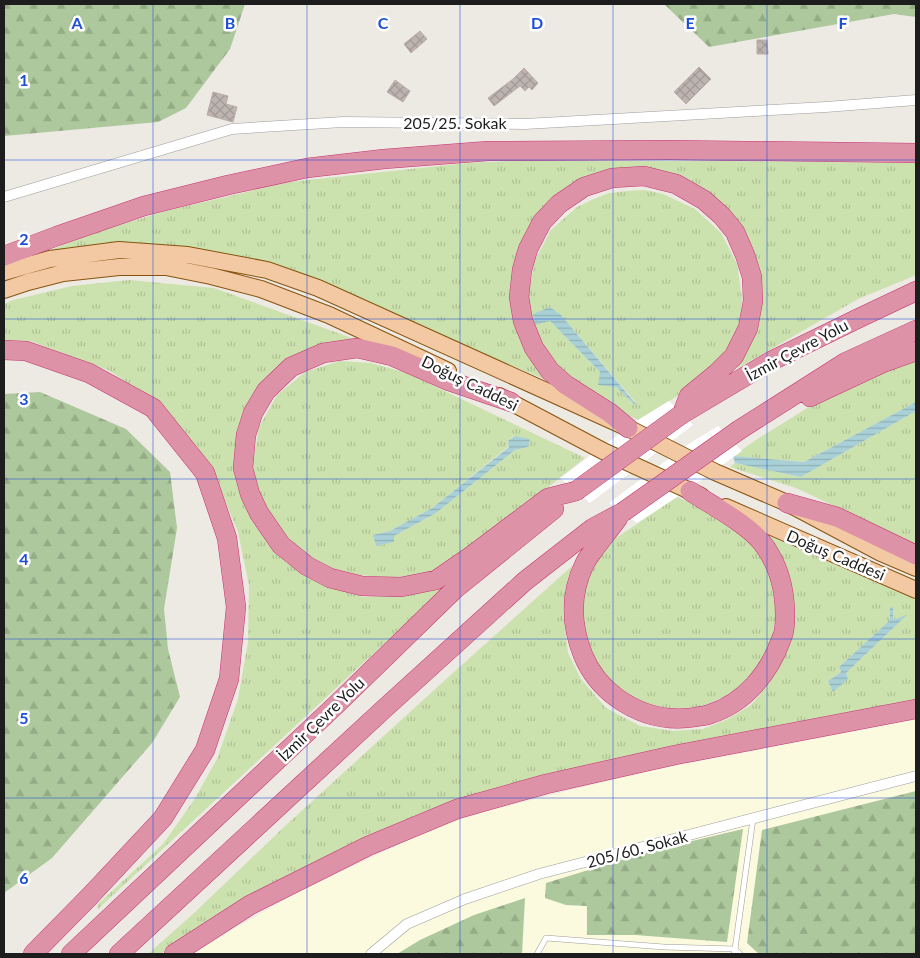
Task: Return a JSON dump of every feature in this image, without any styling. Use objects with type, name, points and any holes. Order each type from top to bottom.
[{"type":"highway","points":[[4,256],[144,206],[228,184],[307,168],[384,159],[488,151],[670,150],[916,153]]},
{"type":"highway","points":[[628,428],[610,413],[566,385],[550,371],[534,348],[523,321],[519,297],[522,270],[528,249],[542,222],[559,204],[584,187],[612,178],[644,176],[676,184],[704,200],[722,216],[735,232],[752,277],[753,301],[748,328],[734,356],[718,373],[689,396],[682,414]]},
{"type":"highway","name":"İzmir Çevre Yolu","points":[[71,954],[338,703],[455,589],[576,491],[682,414],[771,362],[857,318],[916,291]]},
{"type":"highway","name":"İzmir Çevre Yolu","points":[[739,430],[846,362],[916,330]]},
{"type":"highway","points":[[511,402],[449,381],[392,356],[357,348],[322,353],[291,367],[266,392],[253,413],[246,435],[242,468],[250,494],[259,513],[281,545],[307,566],[330,578],[362,586],[401,587],[436,580],[548,498],[576,491]]},
{"type":"highway","points":[[4,350],[26,350],[89,373],[153,408],[205,472],[227,538],[236,608],[229,679],[205,750],[163,818],[33,954]]},
{"type":"highway","points":[[119,954],[525,581],[593,528],[623,512],[739,430],[885,362],[916,351]]},
{"type":"highway","points":[[623,512],[585,562],[577,583],[574,602],[574,623],[577,640],[584,658],[594,676],[610,692],[634,709],[668,719],[710,714],[729,706],[747,693],[764,674],[776,654],[784,629],[785,603],[781,580],[772,558],[762,542],[743,526],[690,491]]},
{"type":"highway","points":[[786,503],[837,517],[916,555]]},
{"type":"highway","points":[[174,954],[250,905],[368,846],[458,809],[546,784],[675,755],[916,708]]},
{"type":"main road","name":"Doğuş Caddesi","points":[[4,272],[50,259],[119,250],[188,255],[267,270],[318,288],[628,428],[715,472],[786,503],[881,553],[916,568]]},
{"type":"main road","name":"Doğuş Caddesi","points":[[4,290],[63,273],[119,267],[166,267],[261,289],[329,315],[416,356],[511,402],[603,452],[916,590]]},
{"type":"street","name":"205/25. Sokak","points":[[4,197],[232,129],[343,122],[525,124],[916,100]]},
{"type":"street","name":"205/60. Sokak","points":[[371,954],[407,924],[465,899],[539,874],[916,776]]},
{"type":"lane","points":[[735,952],[753,818]]},
{"type":"lane","points":[[537,954],[546,938],[735,952],[740,954]]},
{"type":"lane","points":[[662,954],[664,947]]},
{"type":"shaded area","points":[[916,719],[916,954],[193,954],[300,891],[436,827],[487,811],[643,772]]},
{"type":"green space","points":[[4,4],[245,4],[230,49],[186,108],[158,122],[4,136]]},
{"type":"green space","points":[[664,4],[916,4],[916,17],[894,14],[709,47]]},
{"type":"green space","points":[[508,161],[916,163],[916,275],[858,299],[738,368],[736,363],[754,332],[738,230],[646,174],[554,205],[513,288],[551,382],[436,333],[225,258],[31,258],[96,232],[166,211],[289,182],[467,163]]},
{"type":"green space","points":[[645,190],[663,194],[695,209],[721,233],[737,264],[742,298],[741,315],[729,350],[692,387],[638,420],[619,411],[562,374],[534,331],[528,296],[535,260],[551,230],[577,207],[609,193]],"holes":[[[561,315],[636,403],[635,405],[600,372],[550,321]]]},
{"type":"green space","points":[[129,280],[214,288],[368,344],[317,350],[246,411],[252,519],[287,563],[326,586],[363,597],[410,595],[456,577],[98,909],[97,905],[163,844],[194,800],[217,759],[238,699],[248,642],[249,585],[238,532],[217,481],[156,403],[110,371],[30,341],[4,340],[4,304],[13,300],[72,286]]},
{"type":"green space","points":[[916,359],[916,402],[804,462],[733,456],[825,397]]},
{"type":"green space","points":[[340,361],[371,363],[407,373],[585,458],[472,548],[422,577],[400,581],[372,576],[335,573],[302,557],[258,500],[253,464],[259,427],[277,395],[305,372]],"holes":[[[514,436],[529,439],[528,447],[515,450],[436,513],[394,536],[393,542],[376,546],[374,535],[390,531],[432,508],[509,446],[508,441]]]},
{"type":"green space","points":[[40,392],[126,429],[170,472],[177,528],[164,609],[168,649],[180,697],[152,743],[52,858],[4,893],[4,394]]},
{"type":"green space","points":[[916,411],[916,545],[796,488],[730,467],[735,463],[801,477]]},
{"type":"green space","points":[[677,497],[701,507],[728,524],[754,545],[771,574],[777,607],[772,641],[756,671],[732,693],[701,707],[667,709],[634,700],[608,681],[589,656],[579,626],[589,564],[610,542]]},
{"type":"green space","points":[[762,533],[916,600],[916,703],[635,755],[535,777],[355,842],[299,872],[160,954],[148,954],[284,827],[572,566],[567,582],[563,610],[568,653],[581,679],[606,708],[640,726],[673,731],[703,729],[728,719],[751,705],[771,681],[787,652],[793,616]],"holes":[[[893,608],[893,620],[906,616],[846,673],[848,679],[828,681],[841,672],[839,667],[890,620]]]},
{"type":"green space","points":[[916,791],[916,954],[759,954],[747,943],[762,830]]},
{"type":"green space","points":[[743,829],[727,942],[635,935],[587,935],[587,906],[566,905],[545,898],[546,883],[654,850]]},
{"type":"green space","points":[[525,898],[522,954],[397,954],[420,940],[474,915]]},
{"type":"water","points":[[550,307],[561,315],[635,405],[616,387],[598,385],[600,372],[550,321],[535,325],[533,314]]},
{"type":"water","points":[[916,402],[916,411],[801,477],[735,463],[733,456],[804,462]]},
{"type":"water","points":[[515,436],[530,439],[528,447],[515,450],[436,513],[394,536],[394,542],[376,546],[373,535],[390,531],[432,508],[509,447],[508,441]]},
{"type":"water","points":[[893,607],[893,620],[907,615],[846,673],[848,679],[833,692],[828,681],[841,672],[839,667],[890,620],[890,608]]},
{"type":"pier","points":[[669,401],[693,425],[590,503],[560,478],[638,420]]},
{"type":"pier","points":[[718,426],[742,451],[637,523],[609,503],[687,445]]},
{"type":"building","points":[[420,31],[427,39],[411,53],[404,44]]},
{"type":"building","points":[[757,40],[767,40],[768,54],[757,54]]},
{"type":"building","points":[[699,67],[711,79],[686,104],[674,92]]},
{"type":"building","points":[[524,68],[538,83],[532,90],[529,87],[525,91],[520,86],[494,106],[488,98]]},
{"type":"building","points":[[395,80],[410,91],[403,102],[387,92]]},
{"type":"building","points":[[213,92],[228,96],[226,104],[237,107],[233,122],[207,115]]}]
